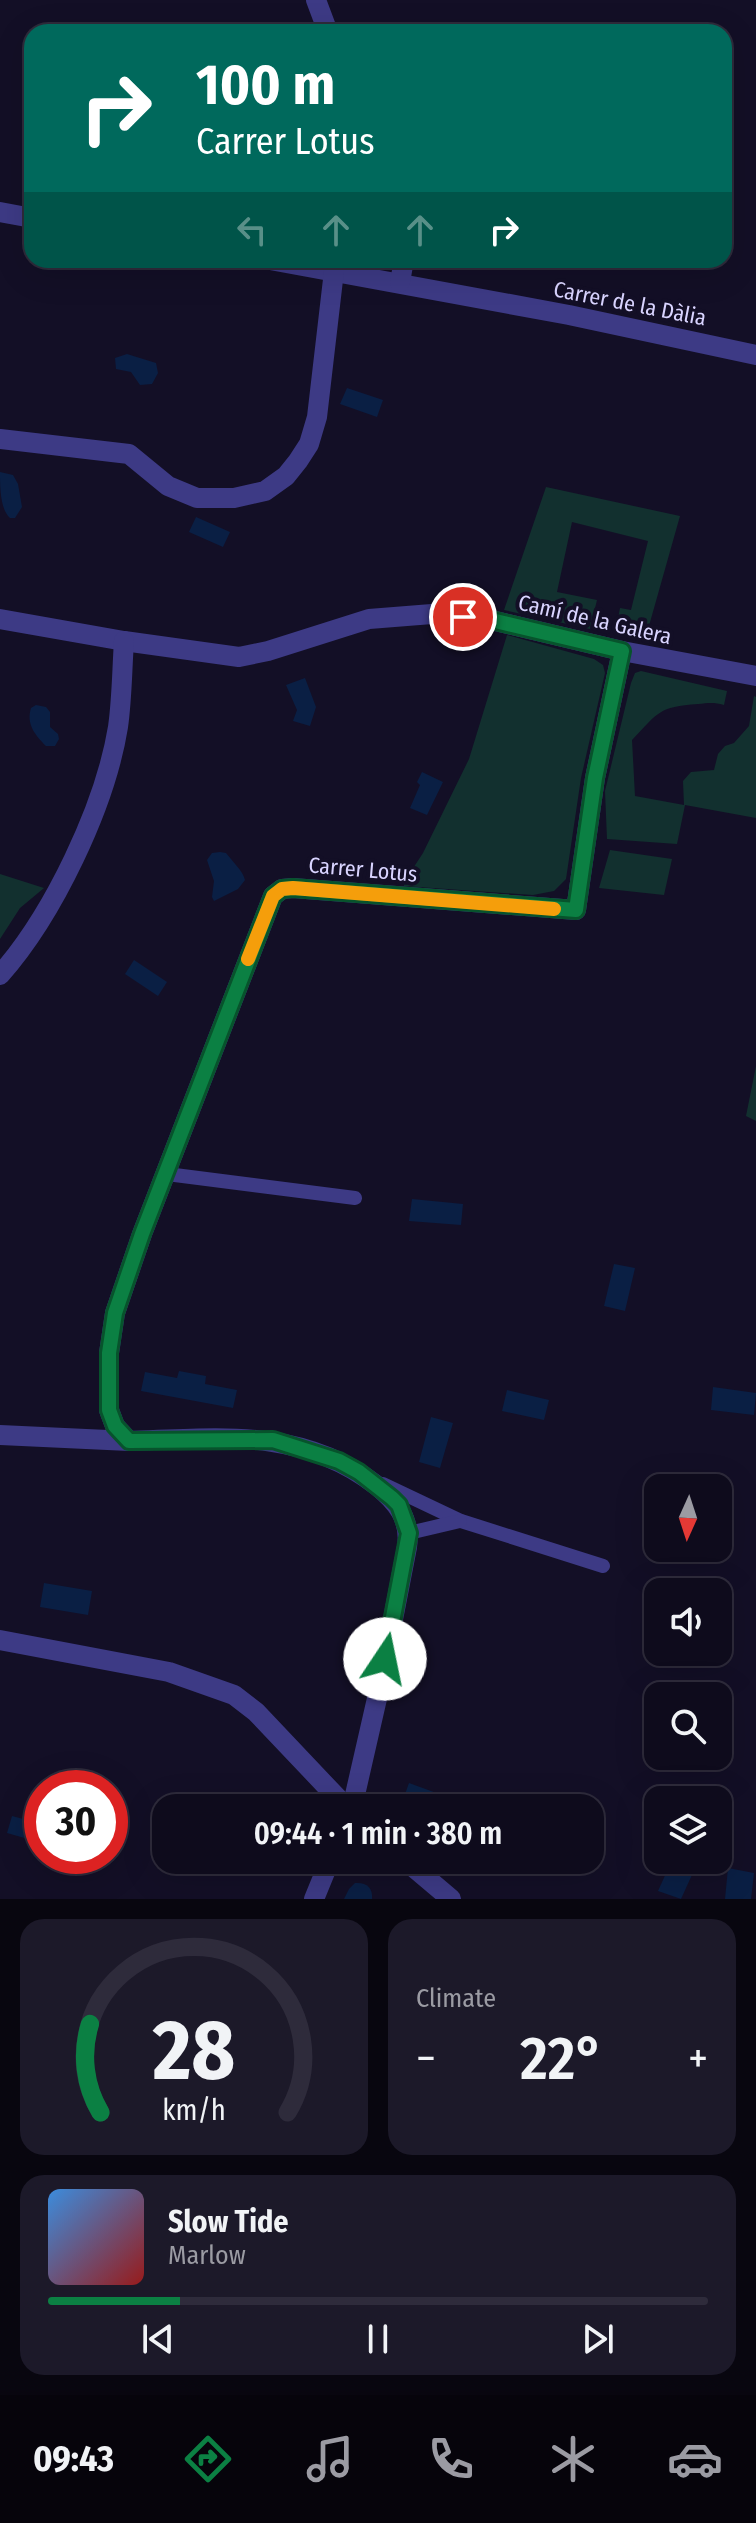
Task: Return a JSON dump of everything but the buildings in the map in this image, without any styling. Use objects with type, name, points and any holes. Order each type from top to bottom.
[{"type":"street","points":[[316,0],[325,24]]},
{"type":"street","points":[[0,212],[24,216]]},
{"type":"street","name":"Carrer de la Dàlia","points":[[317,268],[400,282],[756,355]]},
{"type":"street","points":[[400,282],[403,268]]},
{"type":"street","points":[[0,439],[129,454],[168,486],[197,498],[250,496],[274,487],[309,444],[317,417],[334,271]]},
{"type":"street","name":"Camí de la Galera","points":[[0,619],[228,657],[251,656],[369,619],[432,614],[487,619],[622,651],[756,676]]},
{"type":"street","points":[[0,975],[50,902],[95,807],[118,725],[124,641]]},
{"type":"street","name":"Carrer Lotus","points":[[129,1441],[115,1426],[109,1410],[111,1328],[142,1234],[273,896],[282,889],[293,888],[576,910],[595,778],[622,651]]},
{"type":"street","points":[[0,1435],[129,1441],[273,1440],[339,1461],[359,1472],[399,1505],[409,1533],[381,1681],[353,1794]]},
{"type":"street","points":[[0,1640],[169,1672],[226,1691],[256,1712],[336,1794]]},
{"type":"street","points":[[314,1899],[324,1874]]},
{"type":"street","points":[[422,1874],[451,1899]]},
{"type":"lane","points":[[167,1174],[355,1198]]},
{"type":"lane","points":[[359,1472],[461,1521],[603,1566]]},
{"type":"lane","points":[[409,1533],[461,1521]]},
{"type":"green space","points":[[546,487],[680,516],[645,640],[615,634],[620,608],[631,610],[648,541],[572,522],[557,592],[597,600],[590,629],[504,610]]},
{"type":"green space","points":[[507,635],[594,659],[603,665],[605,673],[581,778],[566,879],[554,891],[533,895],[404,886],[469,759]]},
{"type":"green space","points":[[641,671],[727,691],[724,705],[711,703],[667,709],[632,740],[635,796],[684,805],[683,781],[691,772],[714,770],[718,754],[725,746],[734,743],[749,726],[754,696],[756,818],[685,805],[677,844],[607,839],[605,791],[631,683],[635,673]]},
{"type":"green space","points":[[610,850],[672,859],[664,895],[599,888]]},
{"type":"green space","points":[[0,874],[44,888],[20,908],[0,939]]},
{"type":"green space","points":[[756,1066],[756,1121],[746,1116]]},
{"type":"water","points":[[127,354],[156,363],[158,373],[152,384],[140,385],[131,372],[116,369],[115,358]]},
{"type":"water","points":[[347,388],[383,400],[377,417],[340,404]]},
{"type":"water","points":[[0,472],[13,475],[18,484],[22,507],[15,518],[10,518],[4,509]]},
{"type":"water","points":[[196,517],[230,532],[223,547],[189,532]]},
{"type":"water","points":[[305,678],[316,707],[310,726],[293,721],[297,710],[286,685]]},
{"type":"water","points":[[36,705],[46,707],[50,712],[50,727],[59,739],[55,746],[46,746],[32,729],[31,708]]},
{"type":"water","points":[[422,772],[443,782],[427,815],[410,808]]},
{"type":"water","points":[[212,853],[226,853],[245,880],[238,889],[214,901],[214,881],[207,860]]},
{"type":"water","points":[[134,960],[167,982],[158,996],[125,974]]},
{"type":"water","points":[[412,1199],[463,1204],[461,1225],[409,1221]]},
{"type":"water","points":[[614,1264],[635,1268],[625,1311],[604,1306]]},
{"type":"water","points":[[179,1371],[206,1376],[205,1384],[237,1390],[233,1408],[141,1391],[145,1372],[177,1378]]},
{"type":"water","points":[[713,1387],[756,1393],[754,1415],[711,1410]]},
{"type":"water","points":[[507,1390],[549,1400],[544,1420],[502,1411]]},
{"type":"water","points":[[431,1417],[453,1423],[440,1468],[419,1462]]},
{"type":"water","points":[[44,1583],[92,1591],[88,1615],[40,1607]]},
{"type":"water","points":[[409,1783],[439,1794],[405,1794]]},
{"type":"water","points":[[12,1816],[24,1819],[24,1838],[7,1833]]},
{"type":"water","points":[[732,1869],[754,1873],[751,1899],[725,1899],[727,1874],[732,1874]]},
{"type":"water","points":[[666,1874],[692,1874],[681,1899],[658,1891]]},
{"type":"water","points":[[355,1883],[368,1886],[372,1899],[344,1899]]},
{"type":"slow traffic","points":[[248,959],[273,896],[282,889],[554,909]]},
{"type":"route","points":[[385,1659],[409,1533],[399,1505],[359,1472],[339,1461],[273,1440],[129,1441],[115,1426],[109,1410],[109,1353],[115,1313],[142,1234],[273,896],[282,889],[293,888],[576,910],[595,778],[622,651],[487,619],[463,617]]}]
